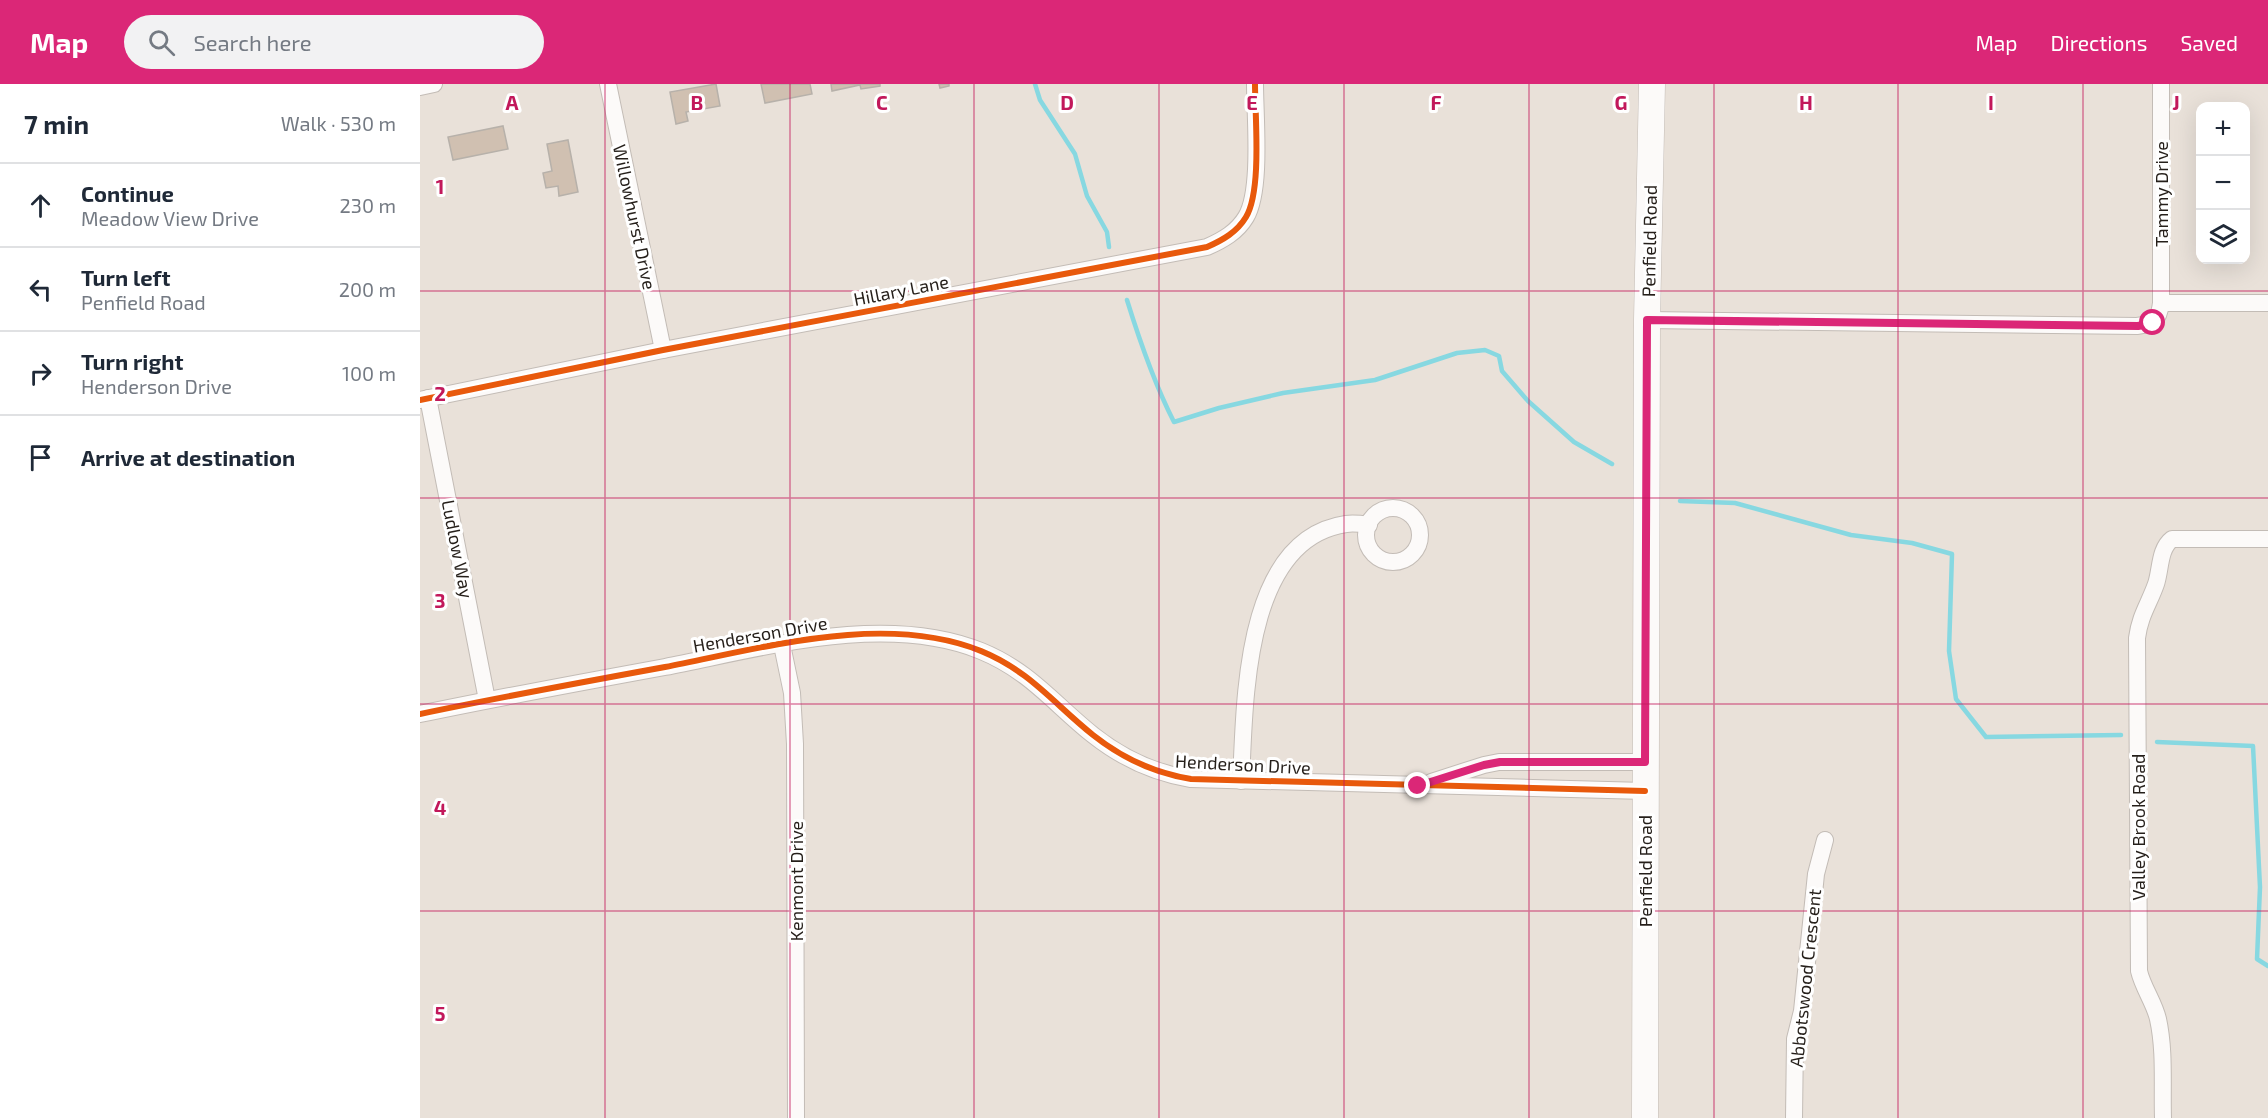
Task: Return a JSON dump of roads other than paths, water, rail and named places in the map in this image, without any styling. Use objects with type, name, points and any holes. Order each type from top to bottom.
[{"type":"main road","name":"Penfield Road","points":[[1645,1118],[1647,320],[1652,84]]},
{"type":"street","points":[[420,87],[434,84]]},
{"type":"street","name":"Willowhurst Drive","points":[[608,84],[663,350]]},
{"type":"street","name":"Hillary Lane","points":[[424,399],[663,350],[1207,247],[1224,240],[1237,230],[1247,216],[1253,198],[1255,84]]},
{"type":"street","name":"Tammy Drive","points":[[2161,84],[2161,303]]},
{"type":"street","points":[[1647,320],[2138,326],[2147,325],[2157,319],[2161,303],[2268,303]]},
{"type":"street","name":"Ludlow Way","points":[[424,399],[487,700]]},
{"type":"street","points":[[1240,781],[1247,683],[1261,613],[1271,584],[1288,556],[1314,535],[1347,523],[1369,525]]},
{"type":"street","name":"Valley Brook Road","points":[[2163,1118],[2161,1035],[2157,1016],[2143,986],[2139,971],[2137,638],[2143,611],[2156,584],[2165,547],[2172,539],[2268,539]]},
{"type":"street","name":"Henderson Drive","points":[[420,714],[840,636],[886,634],[923,636],[981,651],[1008,665],[1034,682],[1093,735],[1141,765],[1165,775],[1191,779],[1240,781],[1645,791]]},
{"type":"street","name":"Kenmont Drive","points":[[782,645],[792,693],[795,744],[796,1118]]},
{"type":"street","name":"Henderson Drive","points":[[1418,786],[1500,762],[1645,762]]},
{"type":"street","name":"Abbotswood Crescent","points":[[1794,1118],[1795,1039],[1802,1011],[1816,874],[1825,840]]},
{"type":"waterway","points":[[1035,84],[1040,100],[1075,154],[1087,196],[1107,232],[1109,247]]},
{"type":"waterway","points":[[1127,300],[1148,362],[1174,422],[1219,408],[1283,393],[1375,380],[1457,353],[1485,350],[1499,356],[1502,371],[1528,401],[1574,442],[1612,464]]},
{"type":"waterway","points":[[1680,501],[1735,503],[1851,535],[1912,543],[1952,554],[1949,651],[1956,699],[1986,737],[2121,735]]},
{"type":"waterway","points":[[2157,742],[2253,746],[2260,887],[2257,959],[2268,966]]}]
